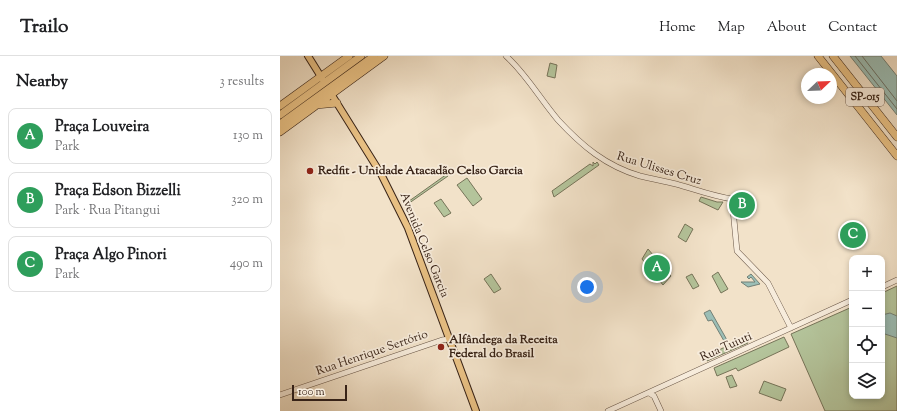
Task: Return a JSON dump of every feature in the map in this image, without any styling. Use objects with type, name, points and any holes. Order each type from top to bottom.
[{"type":"highway","points":[[280,132],[316,105],[326,85],[349,56]]},
{"type":"highway","points":[[280,124],[361,56]]},
{"type":"highway","points":[[280,115],[374,56]]},
{"type":"highway","points":[[280,106],[384,56]]},
{"type":"highway","points":[[818,56],[897,156]]},
{"type":"highway","points":[[829,56],[839,63]]},
{"type":"highway","name":"SP-015","points":[[833,56],[897,137]]},
{"type":"highway","points":[[316,105],[337,103]]},
{"type":"main road","name":"Avenida Celso Garcia","points":[[308,56],[398,205],[408,228],[476,411]]},
{"type":"street","name":"Rua Ulisses Cruz","points":[[506,56],[522,72],[557,118],[591,152],[608,164],[632,174],[717,197],[732,198],[737,251],[768,283],[791,328]]},
{"type":"street","points":[[885,286],[897,280]]},
{"type":"street","name":"Rua Tuiuti","points":[[608,411],[849,301]]},
{"type":"street","name":"Rua Henrique Sertório","points":[[280,395],[442,340],[449,339]]},
{"type":"street","points":[[654,396],[657,389]]},
{"type":"street","points":[[649,392],[654,396],[661,411]]},
{"type":"green space","points":[[550,63],[557,65],[555,78],[547,76]]},
{"type":"green space","points":[[593,162],[595,164],[597,162],[599,165],[554,197],[552,191],[590,164],[593,166]]},
{"type":"green space","points":[[447,174],[448,176],[405,206],[405,204]]},
{"type":"green space","points":[[467,178],[482,199],[473,206],[457,185]]},
{"type":"green space","points":[[701,197],[717,202],[723,202],[718,210],[699,201]]},
{"type":"green space","points":[[441,199],[451,213],[444,217],[434,203]]},
{"type":"green space","points":[[685,224],[693,229],[686,242],[678,237]]},
{"type":"green space","points":[[648,249],[671,276],[663,285],[642,259]]},
{"type":"green space","points":[[718,272],[728,289],[721,293],[712,276]]},
{"type":"green space","points":[[491,274],[501,289],[494,293],[484,279]]},
{"type":"green space","points":[[692,274],[699,286],[693,289],[686,277]]},
{"type":"green space","points":[[897,286],[897,411],[825,411],[791,334],[849,308],[849,399],[885,399],[885,292]]},
{"type":"green space","points":[[745,337],[748,343],[707,361],[705,357]]},
{"type":"green space","points":[[784,337],[789,347],[738,371],[736,368],[717,376],[714,368]]},
{"type":"green space","points":[[732,375],[737,386],[730,388],[726,377]]},
{"type":"green space","points":[[764,381],[786,389],[781,401],[759,393]]},
{"type":"water","points":[[850,56],[881,56],[897,76],[897,115]]},
{"type":"water","points":[[751,274],[760,284],[748,287],[741,282],[755,282],[751,277],[749,279],[747,277]]},
{"type":"water","points":[[710,310],[727,340],[724,341],[712,320],[708,321],[704,313]]},
{"type":"water","points":[[890,313],[897,316],[897,338],[885,334],[885,314]]},
{"type":"place","name":"Redfit - Unidade Atacadão Celso Garcia","points":[[310,171]]},
{"type":"place","name":"Praça Edson Bizzelli","points":[[742,205]]},
{"type":"place","name":"Praça Algo Pinori","points":[[853,235]]},
{"type":"place","name":"Praça Louveira","points":[[657,268]]},
{"type":"place","name":"Alfândega da Receita Federal do Brasil","points":[[441,347]]}]
